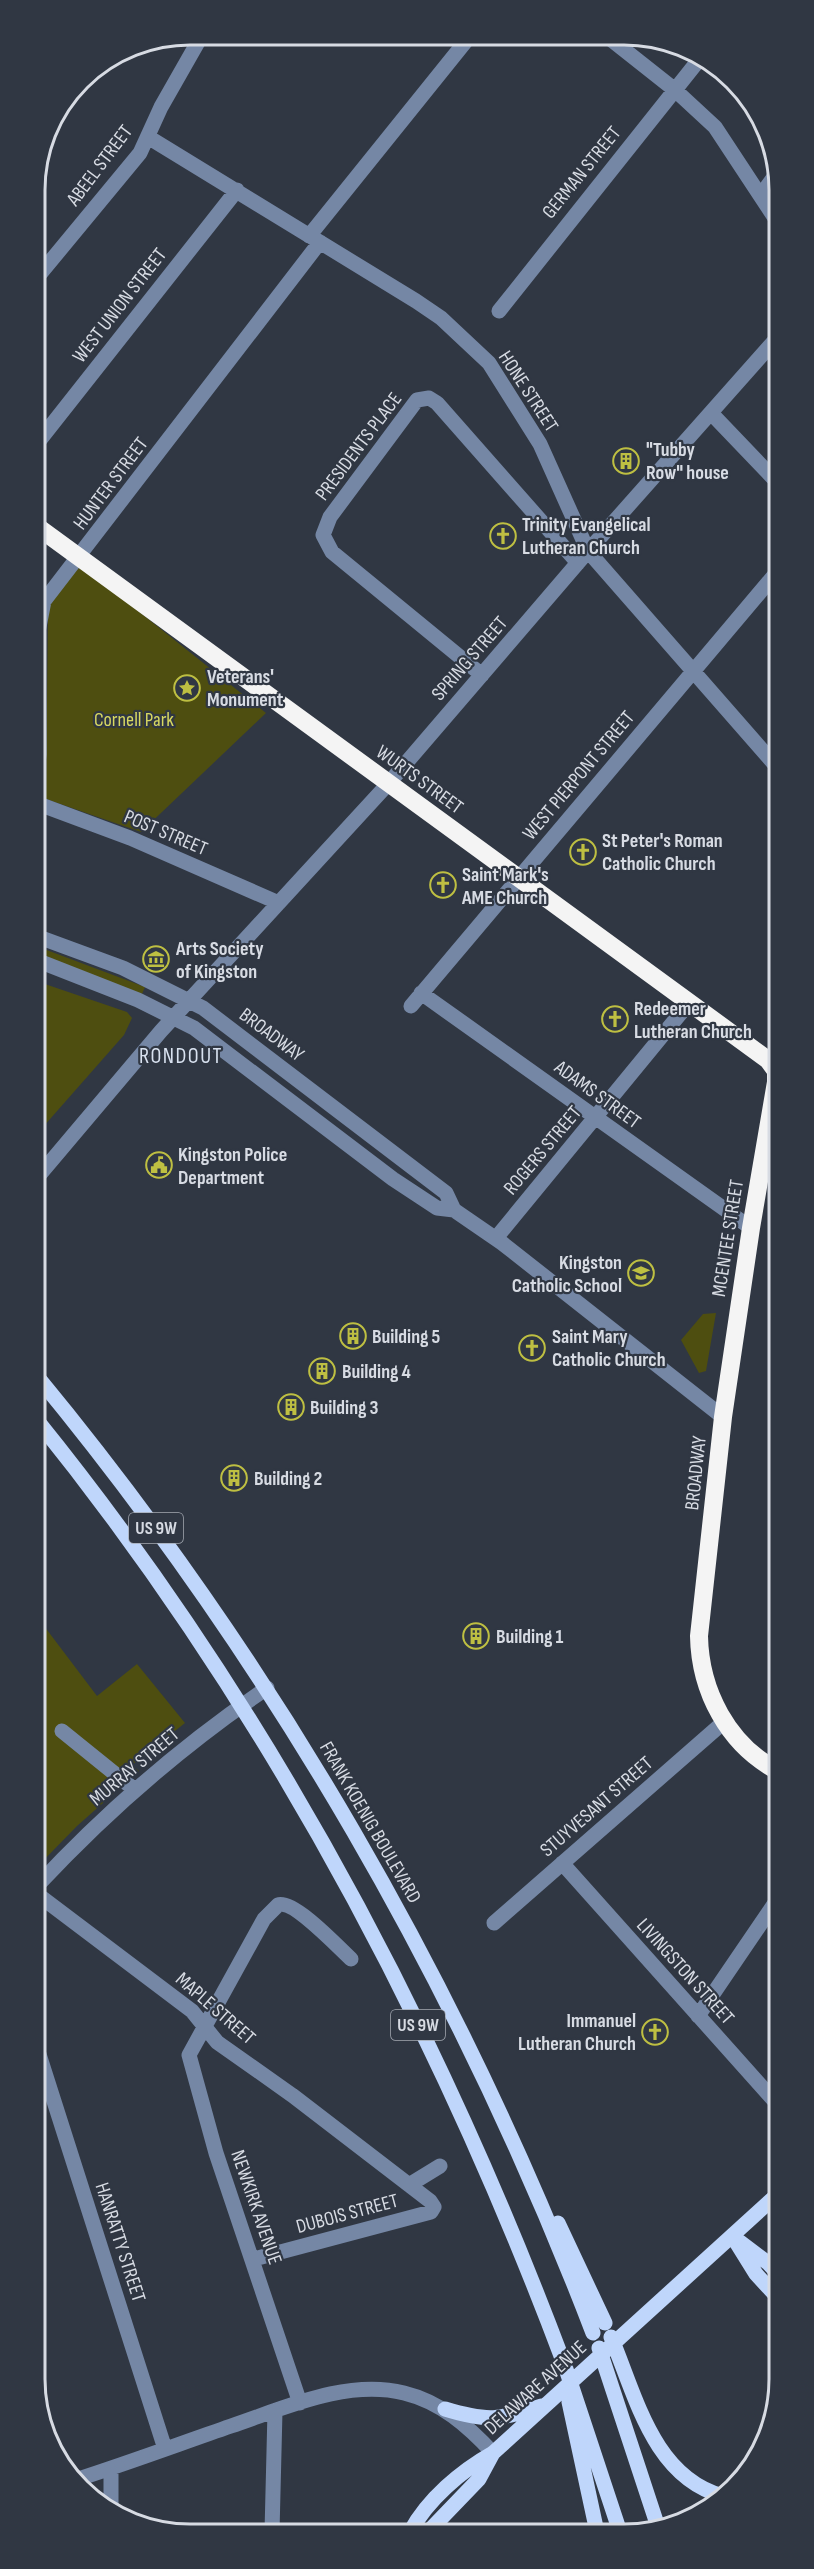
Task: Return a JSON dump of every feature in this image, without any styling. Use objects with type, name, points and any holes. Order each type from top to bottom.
[{"type":"highway","name":"WURTS STREET","points":[[45,532],[769,1061]]},
{"type":"highway","name":"MCENTEE STREET","points":[[723,1417],[769,1123]]},
{"type":"highway","name":"BROADWAY","points":[[723,1417],[699,1636],[699,1660],[707,1688],[725,1721],[750,1751],[769,1765]]},
{"type":"main road","name":"FRANK KOENIG BOULEVARD","points":[[45,1387],[180,1561],[267,1688],[348,1820],[423,1956],[519,2153],[602,2335],[656,2520]]},
{"type":"main road","name":"US 9W","points":[[45,1431],[158,1578],[240,1706],[255,1725],[320,1836],[392,1971],[484,2168],[556,2342],[564,2368]]},
{"type":"main road","name":"DELAWARE AVENUE","points":[[494,2453],[769,2203]]},
{"type":"main road","points":[[734,2237],[769,2264]]},
{"type":"main road","points":[[734,2237],[756,2274],[769,2288]]},
{"type":"main road","points":[[602,2335],[662,2452],[680,2475],[692,2484],[714,2492]]},
{"type":"main road","points":[[564,2368],[595,2524]]},
{"type":"main road","points":[[564,2368],[617,2524]]},
{"type":"main road","points":[[445,2409],[480,2420],[494,2419],[550,2403]]},
{"type":"main road","points":[[416,2524],[432,2501],[468,2468],[494,2453]]},
{"type":"main road","points":[[436,2524],[479,2480],[494,2453]]},
{"type":"street","name":"ABEEL STREET","points":[[45,268],[140,153],[161,107],[196,45]]},
{"type":"street","name":"HUNTER STREET","points":[[45,600],[463,45]]},
{"type":"street","points":[[618,45],[675,90],[715,127],[769,208]]},
{"type":"street","name":"GERMAN STREET","points":[[499,310],[696,64]]},
{"type":"street","name":"HONE STREET","points":[[148,137],[441,318],[489,363],[540,444],[583,557],[769,758]]},
{"type":"street","points":[[760,195],[769,183]]},
{"type":"street","name":"WEST UNION STREET","points":[[45,434],[237,190]]},
{"type":"street","name":"SPRING STREET","points":[[45,1168],[174,1017],[388,784],[583,557],[769,347]]},
{"type":"street","name":"PRESIDENTS PLACE","points":[[482,675],[332,552],[323,535],[330,517],[417,400],[429,398],[437,403],[583,557]]},
{"type":"street","points":[[711,413],[769,474]]},
{"type":"street","name":"WEST PIERPONT STREET","points":[[411,1006],[769,582]]},
{"type":"street","name":"POST STREET","points":[[45,806],[130,838],[279,903]]},
{"type":"street","name":"BROADWAY","points":[[45,939],[123,968],[190,1001],[446,1193],[454,1209],[496,1238],[723,1417]]},
{"type":"street","name":"BROADWAY","points":[[45,964],[174,1017],[194,1028],[393,1179],[437,1209],[454,1209]]},
{"type":"street","name":"ADAMS STREET","points":[[421,993],[751,1228]]},
{"type":"street","name":"ROGERS STREET","points":[[496,1238],[689,1003]]},
{"type":"street","name":"MURRAY STREET","points":[[45,1877],[80,1840],[135,1790],[240,1706],[267,1688]]},
{"type":"street","name":"STUYVESANT STREET","points":[[494,1923],[725,1721]]},
{"type":"street","points":[[62,1731],[135,1790]]},
{"type":"street","name":"LIVINGSTON STREET","points":[[562,1863],[769,2095]]},
{"type":"street","name":"MAPLE STREET","points":[[45,1900],[192,2011],[217,2042],[292,2094],[425,2197]]},
{"type":"street","name":"NEWKIRK AVENUE","points":[[300,2403],[254,2259],[216,2153],[190,2061],[191,2048],[264,1919],[282,1903],[298,1911],[351,1959]]},
{"type":"street","points":[[698,2016],[769,1912]]},
{"type":"street","name":"HANRATTY STREET","points":[[45,2073],[165,2449]]},
{"type":"street","points":[[409,2185],[440,2166]]},
{"type":"street","name":"DUBOIS STREET","points":[[254,2259],[431,2212],[434,2207],[425,2197]]},
{"type":"street","name":"DELAWARE AVENUE","points":[[83,2477],[326,2395],[381,2390],[424,2399],[445,2409],[494,2453]]},
{"type":"street","points":[[272,2524],[274,2411]]},
{"type":"street","points":[[111,2469],[111,2501]]},
{"type":"green space","name":"Cornell Park","points":[[78,563],[266,713],[141,832],[46,799],[48,608]]},
{"type":"green space","points":[[45,949],[145,987],[142,994],[45,957]]},
{"type":"green space","points":[[45,984],[127,1012],[132,1018],[124,1035],[45,1125]]},
{"type":"green space","points":[[716,1313],[706,1371],[699,1373],[681,1340],[703,1314]]},
{"type":"green space","points":[[45,1627],[97,1696],[137,1664],[185,1723],[132,1765],[139,1771],[77,1826],[45,1859]]},
{"type":"place","name":"\"Tubby Row\" house","points":[[626,461]]},
{"type":"place","name":"Trinity Evangelical Lutheran Church","points":[[503,536]]},
{"type":"place","name":"Veterans' Monument","points":[[187,688]]},
{"type":"place","name":"St Peter's Roman Catholic Church","points":[[583,852]]},
{"type":"place","name":"Saint Mark's AME Church","points":[[443,885]]},
{"type":"place","name":"Arts Society of Kingston","points":[[156,959]]},
{"type":"place","name":"Redeemer Lutheran Church","points":[[615,1019]]},
{"type":"place","name":"Kingston Police Department","points":[[159,1165]]},
{"type":"place","name":"Kingston Catholic School","points":[[641,1273]]},
{"type":"place","name":"Building 5","points":[[353,1336]]},
{"type":"place","name":"Saint Mary Catholic Church","points":[[532,1348]]},
{"type":"place","name":"Building 4","points":[[322,1371]]},
{"type":"place","name":"Building 3","points":[[291,1407]]},
{"type":"place","name":"Building 2","points":[[234,1478]]},
{"type":"place","name":"Building 1","points":[[476,1636]]},
{"type":"place","name":"Immanuel Lutheran Church","points":[[655,2032]]},
{"type":"district","name":"RONDOUT","points":[[181,1055]]}]
